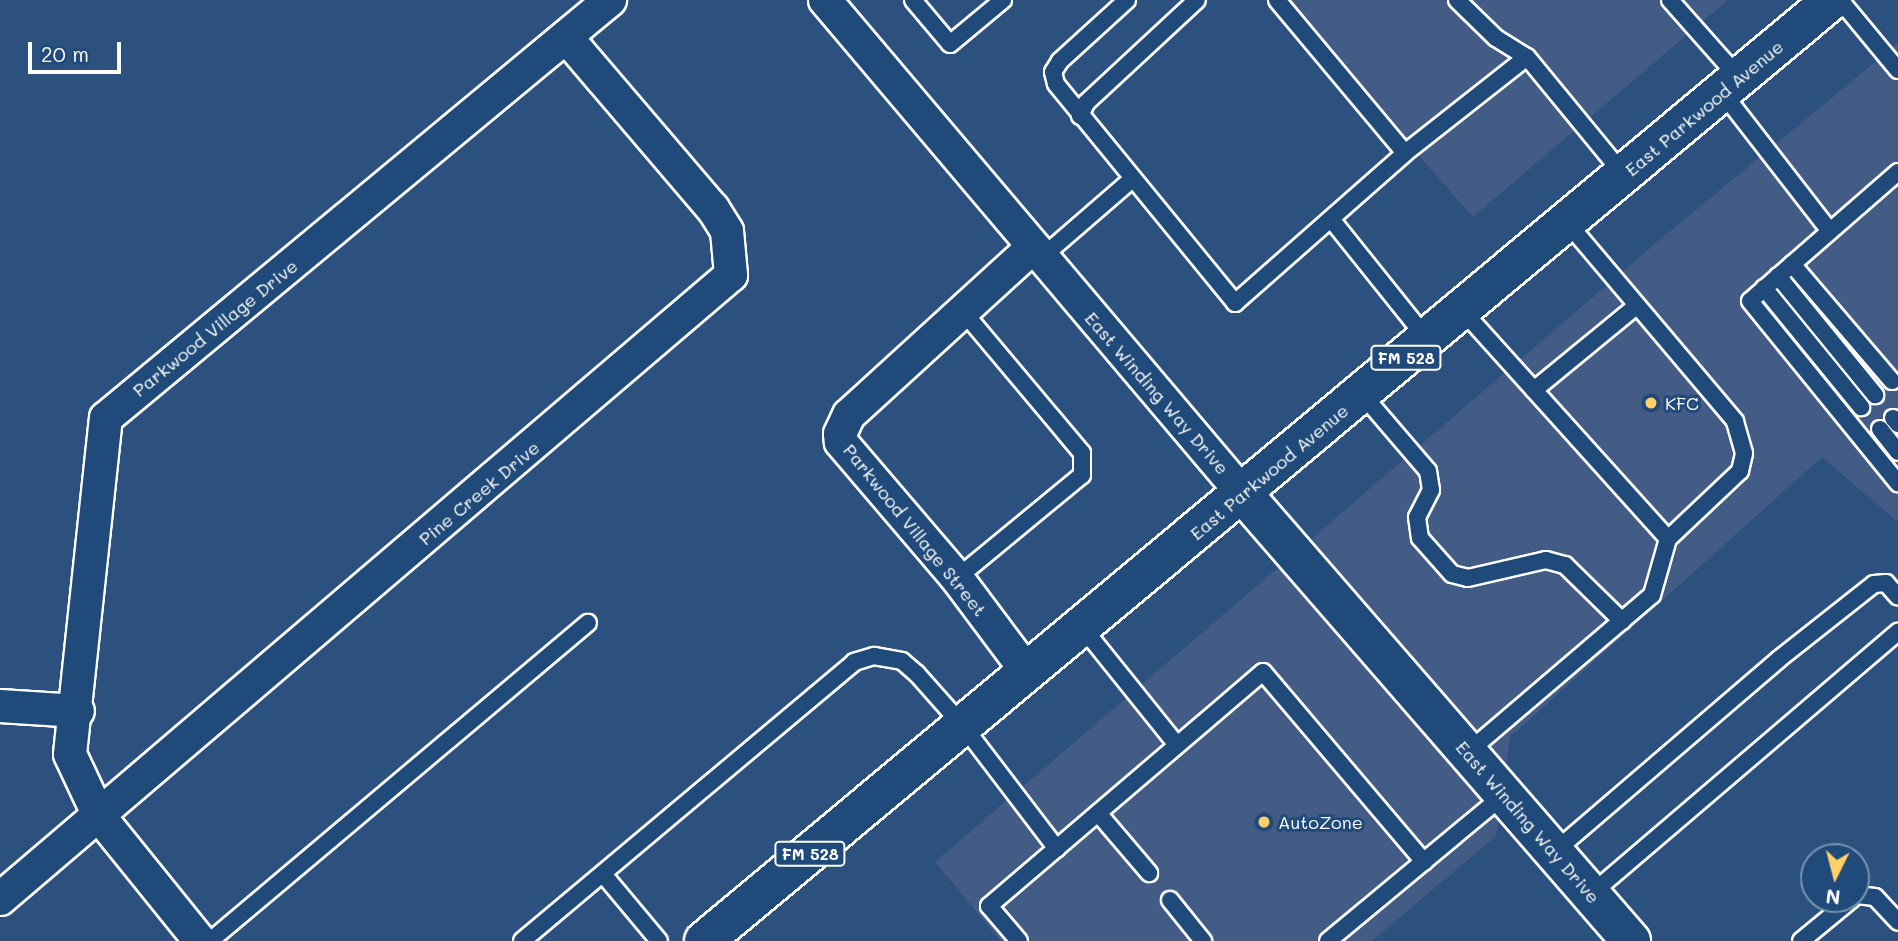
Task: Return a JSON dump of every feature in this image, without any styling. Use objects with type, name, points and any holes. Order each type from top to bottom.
[{"type":"main road","name":"East Parkwood Avenue","points":[[704,941],[1083,628],[1832,0]]},
{"type":"main road","name":"East Winding Way Drive","points":[[1243,494],[1632,941]]},
{"type":"street","name":"Parkwood Village Drive","points":[[200,941],[99,816],[70,754],[78,711],[106,418],[610,0]]},
{"type":"street","name":"East Winding Way Drive","points":[[825,0],[1243,494]]},
{"type":"street","name":"Pine Creek Drive","points":[[0,899],[731,275],[727,231],[713,209],[567,38]]},
{"type":"street","name":"Parkwood Village Street","points":[[1028,673],[957,578],[841,442],[840,433],[849,415],[963,311],[1037,253]]},
{"type":"street","points":[[0,706],[78,711]]},
{"type":"lane","points":[[913,0],[950,44],[1003,0]]},
{"type":"lane","points":[[1128,0],[1053,72],[1080,116],[1235,303],[1405,153],[1527,57]]},
{"type":"lane","points":[[1080,116],[1086,103],[1197,0]]},
{"type":"lane","points":[[1277,0],[1405,153]]},
{"type":"lane","points":[[1457,0],[1496,38],[1527,57],[1624,175]]},
{"type":"lane","points":[[1670,0],[1830,231]]},
{"type":"lane","points":[[1840,0],[1898,70]]},
{"type":"lane","points":[[1896,179],[1830,231],[1750,301],[1898,483]]},
{"type":"lane","points":[[1037,253],[1131,180]]},
{"type":"lane","points":[[1331,219],[1427,340]]},
{"type":"lane","points":[[1468,752],[1652,595],[1668,539],[1740,471],[1743,441],[1735,421],[1635,307],[1567,222]]},
{"type":"lane","points":[[1792,264],[1892,381]]},
{"type":"lane","points":[[1778,276],[1875,395]]},
{"type":"lane","points":[[1764,288],[1861,407]]},
{"type":"lane","points":[[1534,390],[1635,307]]},
{"type":"lane","points":[[1462,310],[1668,539]]},
{"type":"lane","points":[[957,578],[1082,475],[1082,453],[963,311]]},
{"type":"lane","points":[[1362,394],[1428,471],[1431,491],[1417,517],[1420,538],[1452,574],[1468,578],[1546,560],[1565,565],[1622,621]]},
{"type":"lane","points":[[1880,429],[1898,452]]},
{"type":"lane","points":[[1554,852],[1779,659],[1874,584],[1886,583],[1898,597]]},
{"type":"lane","points":[[210,941],[588,623]]},
{"type":"lane","points":[[1083,628],[1177,745]]},
{"type":"lane","points":[[1591,894],[1898,632]]},
{"type":"lane","points":[[522,941],[853,662],[874,656],[902,660],[964,727],[1057,849]]},
{"type":"lane","points":[[1019,941],[989,906],[1263,672],[1424,862]]},
{"type":"lane","points":[[1328,941],[1504,795]]},
{"type":"lane","points":[[1098,813],[1149,873]]},
{"type":"lane","points":[[603,874],[659,941]]},
{"type":"lane","points":[[1870,896],[1875,897],[1898,922]]},
{"type":"lane","points":[[1170,900],[1203,941]]},
{"type":"lane","points":[[1801,941],[1835,913]]},
{"type":"shaded area","points":[[1281,0],[1728,0],[1473,217]]},
{"type":"shaded area","points":[[1898,43],[1898,522],[1822,457],[1510,737],[1496,836],[1372,941],[1001,941],[935,862],[1656,243]]},
{"type":"place","name":"KFC","points":[[1651,403]]},
{"type":"place","name":"AutoZone","points":[[1264,822]]}]
